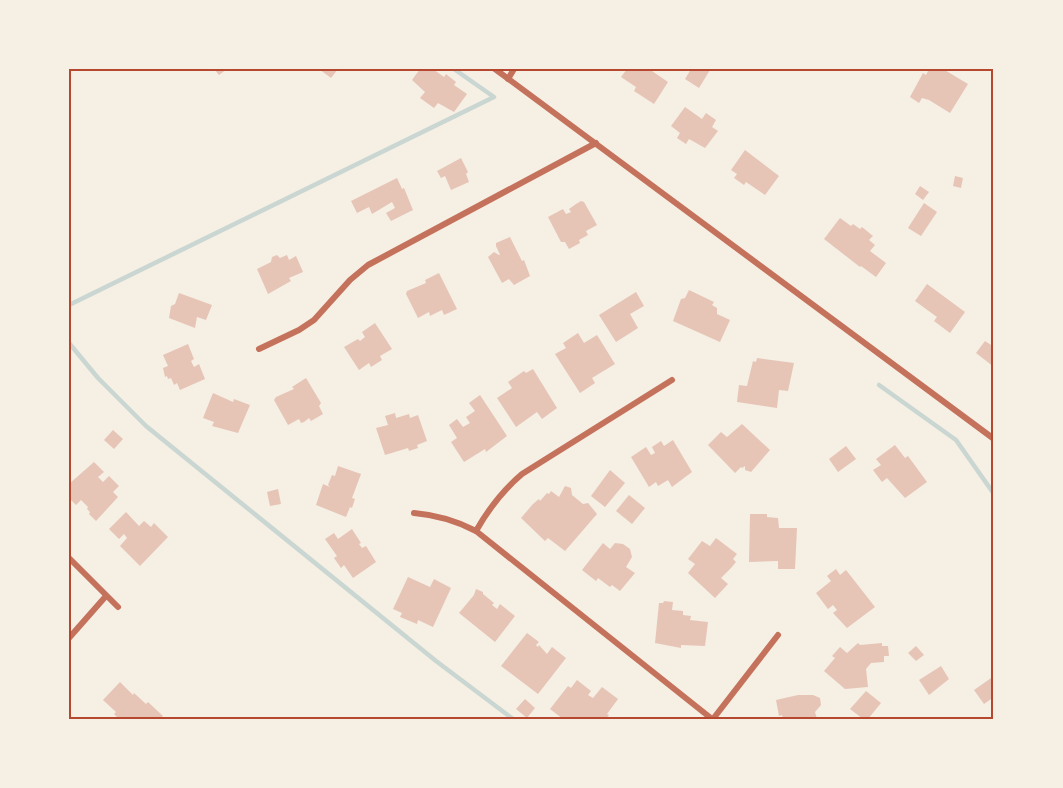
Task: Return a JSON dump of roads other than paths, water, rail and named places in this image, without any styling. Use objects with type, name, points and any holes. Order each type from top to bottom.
[{"type":"street","points":[[495,69],[994,439]]},
{"type":"street","points":[[508,79],[514,69]]},
{"type":"street","points":[[259,349],[299,330],[314,320],[350,280],[368,265],[596,143]]},
{"type":"street","points":[[476,531],[488,509],[522,474],[672,380]]},
{"type":"street","points":[[414,513],[436,515],[456,521],[476,531],[713,719],[778,635]]},
{"type":"street","points":[[69,558],[118,607]]},
{"type":"street","points":[[69,638],[106,596]]},
{"type":"waterway","points":[[69,305],[494,97],[454,69]]},
{"type":"waterway","points":[[69,343],[98,378],[146,426],[436,661],[513,719]]},
{"type":"waterway","points":[[879,385],[956,440],[994,494]]}]
